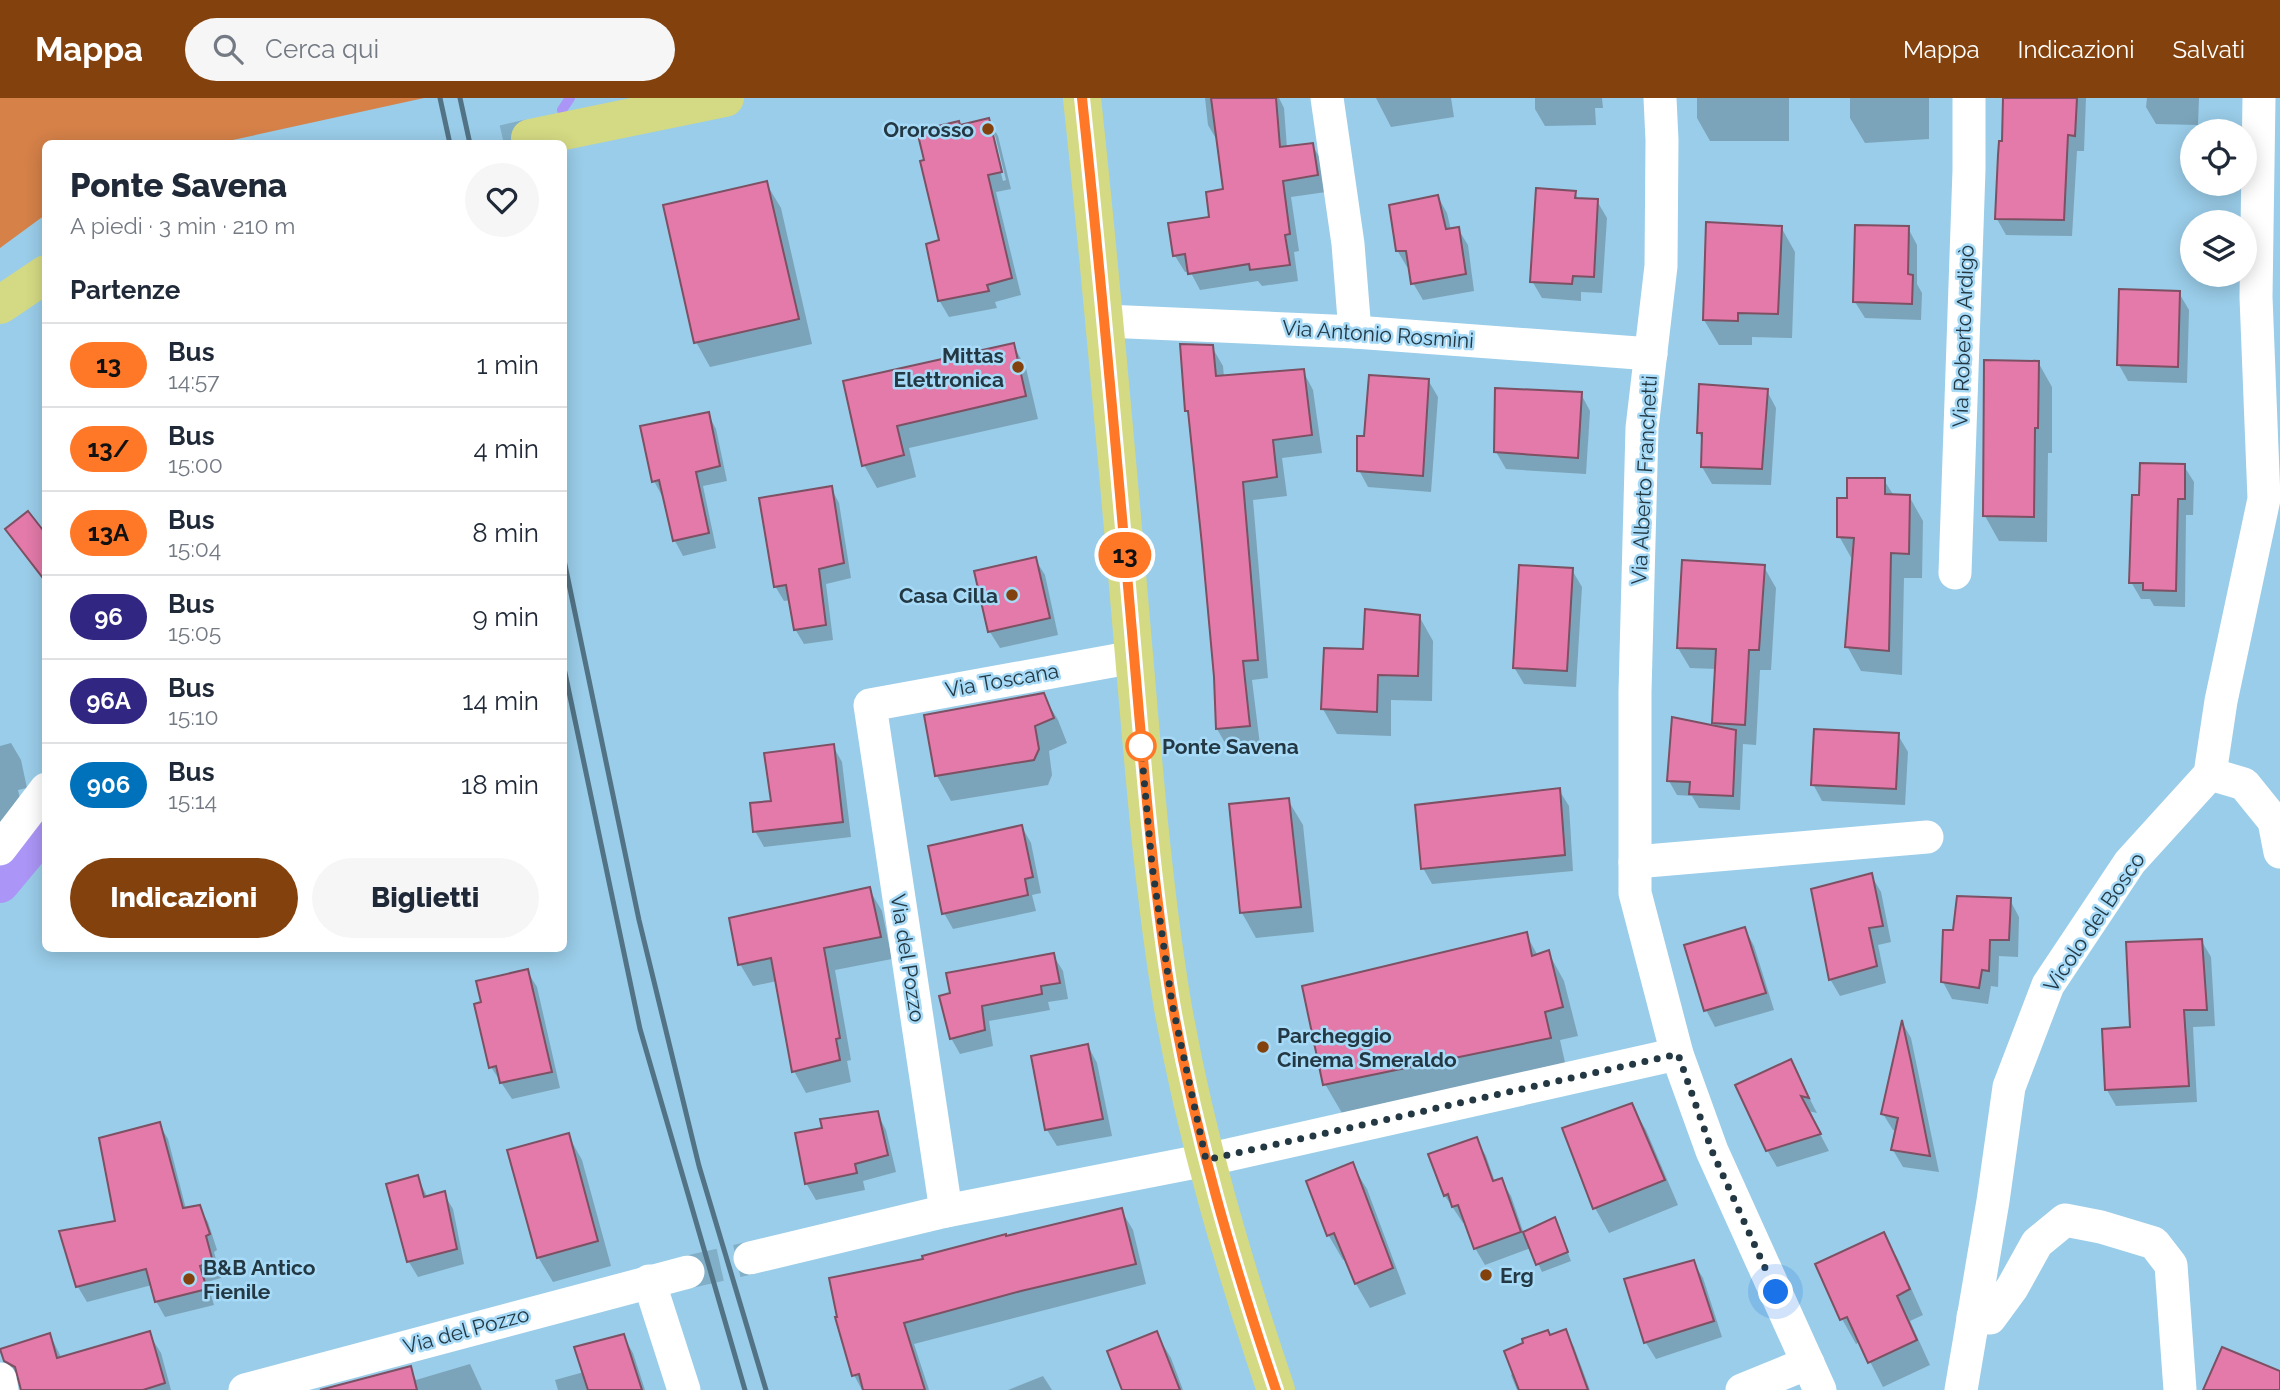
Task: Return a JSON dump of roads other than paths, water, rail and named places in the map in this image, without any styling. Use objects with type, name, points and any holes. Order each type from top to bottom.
[{"type":"main road","points":[[530,138],[725,98]]},
{"type":"main road","points":[[1082,98],[1105,321],[1152,865],[1172,1003],[1206,1160],[1246,1301],[1276,1390]]},
{"type":"main road","points":[[0,304],[42,277]]},
{"type":"street","points":[[1327,98],[1348,244],[1355,332]]},
{"type":"street","name":"Via Alberto Franchetti","points":[[1660,98],[1661,266],[1642,428],[1635,692],[1635,893],[1678,1054],[1712,1151],[1814,1377],[1742,1390]]},
{"type":"street","name":"Via Roberto Ardigò","points":[[1955,573],[1969,170],[1969,98]]},
{"type":"street","points":[[2259,98],[2256,297],[2264,499],[2221,701],[2210,774],[2244,783],[2274,821],[2280,852]]},
{"type":"street","points":[[2256,297],[2280,272]]},
{"type":"street","name":"Via Antonio Rosmini","points":[[1105,321],[1355,332],[1651,354]]},
{"type":"street","name":"Via Toscana","points":[[870,705],[1134,657]]},
{"type":"street","name":"Via del Pozzo","points":[[870,705],[946,1211]]},
{"type":"street","name":"Vicolo del Bosco","points":[[1961,1390],[1993,1201],[2008,1087],[2048,985],[2130,862],[2210,774]]},
{"type":"street","points":[[0,849],[42,794]]},
{"type":"street","points":[[1635,862],[1927,837]]},
{"type":"street","points":[[751,1258],[946,1211],[1206,1160],[1678,1054]]},
{"type":"street","points":[[1973,1317],[1990,1318],[2012,1287],[2037,1243],[2065,1220],[2101,1227],[2154,1243],[2171,1265],[2179,1390]]},
{"type":"street","name":"Via del Pozzo","points":[[244,1390],[688,1272]]},
{"type":"street","points":[[649,1281],[684,1390]]},
{"type":"street","points":[[0,1379],[2,1390]]},
{"type":"waterway","points":[[562,110],[570,98]]},
{"type":"waterway","points":[[0,884],[42,834]]},
{"type":"tunnel","points":[[521,140],[530,138]]},
{"type":"tunnel","points":[[688,1272],[750,1258]]},
{"type":"railway","points":[[440,98],[449,140]]},
{"type":"railway","points":[[460,98],[469,140]]},
{"type":"railway","points":[[567,574],[639,920],[699,1166],[766,1390]]},
{"type":"railway","points":[[567,682],[640,1029],[745,1390]]},
{"type":"place","name":"Ororosso","points":[[988,129]]},
{"type":"place","name":"Mittas Elettronica","points":[[1018,367]]},
{"type":"place","name":"Casa Cilla","points":[[1012,595]]},
{"type":"place","name":"Ponte Savena","points":[[1141,746]]},
{"type":"place","name":"Parcheggio Cinema Smeraldo","points":[[1263,1047]]},
{"type":"place","name":"Erg","points":[[1486,1275]]},
{"type":"place","name":"B&B Antico Fienile","points":[[189,1279]]}]
